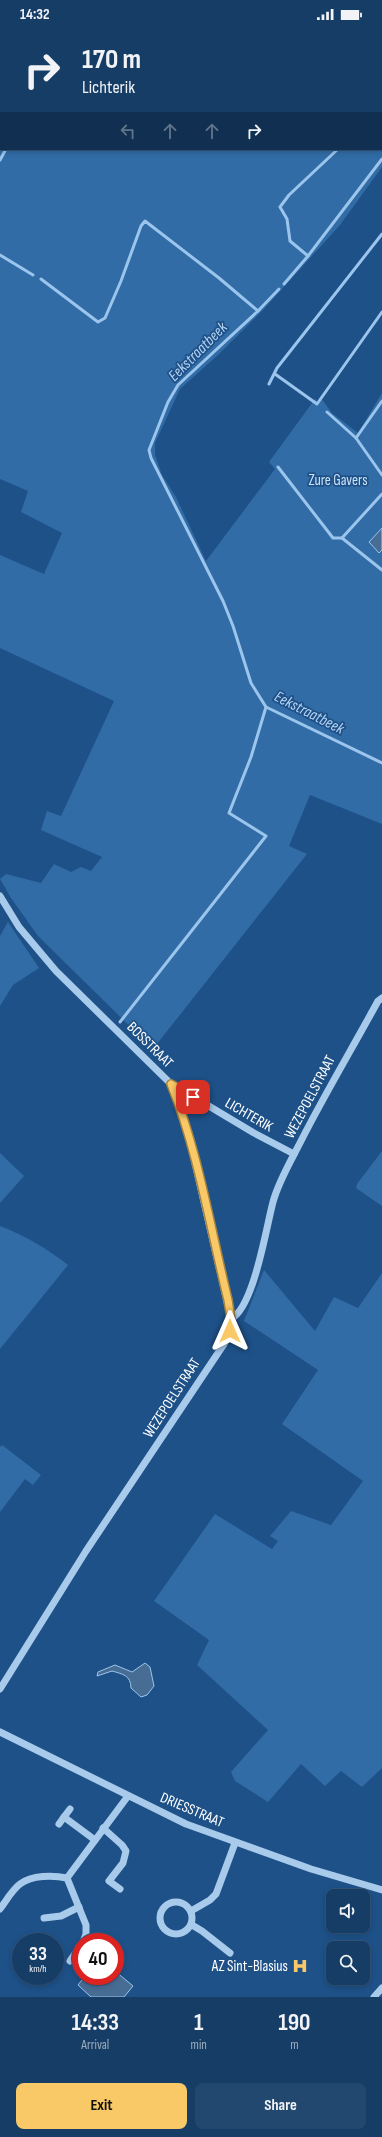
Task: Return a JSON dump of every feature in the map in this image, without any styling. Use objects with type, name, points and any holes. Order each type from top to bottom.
[{"type":"street","name":"BOSSTRAAT","points":[[0,896],[19,927],[56,971],[171,1084],[180,1107],[192,1150],[231,1319]]},
{"type":"street","name":"WEZEPOELSTRAAT","points":[[0,1689],[86,1550],[224,1344],[230,1331],[231,1319],[240,1312],[245,1302],[257,1268],[274,1201],[294,1154],[322,1100],[378,1001],[382,998]]},
{"type":"street","name":"LICHTERIK","points":[[171,1084],[254,1133],[294,1154]]},
{"type":"street","name":"DRIESSTRAAT","points":[[0,1732],[186,1824],[235,1843],[311,1869],[382,1890]]},
{"type":"street","points":[[66,1878],[128,1796]]},
{"type":"street","points":[[59,1824],[70,1809]]},
{"type":"street","points":[[64,1817],[95,1840]]},
{"type":"street","points":[[103,1828],[122,1845],[126,1851],[123,1863],[106,1879],[120,1889]]},
{"type":"street","points":[[191,1911],[210,1900],[216,1894],[235,1843]]},
{"type":"street","points":[[0,1909],[19,1885],[25,1881],[56,1875],[66,1878],[86,1925],[86,1933]]},
{"type":"street","points":[[170,1902],[185,1903],[191,1911],[192,1925],[182,1934],[174,1934],[164,1929],[160,1921],[160,1913],[170,1902]]},
{"type":"street","points":[[44,1918],[61,1916],[79,1907]]},
{"type":"street","points":[[192,1925],[230,1953]]},
{"type":"street","points":[[374,1997],[382,1988]]},
{"type":"green space","name":"Zure Gavers","points":[[0,150],[380,150],[382,152],[382,167],[340,225],[263,310],[219,354],[180,389],[155,443],[155,455],[162,475],[176,497],[206,561],[275,469],[269,462],[315,399],[318,402],[321,398],[332,413],[358,433],[382,393],[382,824],[310,795],[289,846],[307,854],[153,1049],[38,936],[11,898],[0,879],[6,874],[41,883],[54,864],[71,872],[81,867],[91,871],[102,857],[41,830],[47,811],[61,816],[114,701],[0,648],[0,555],[44,574],[62,533],[21,512],[28,491],[0,479]]},
{"type":"green space","points":[[8,922],[39,968],[13,985],[0,1006],[0,936]]},
{"type":"green space","points":[[382,1151],[382,1206],[356,1188],[357,1184]]},
{"type":"green space","points":[[0,1153],[24,1176],[0,1203]]},
{"type":"green space","points":[[0,1226],[36,1243],[68,1265],[0,1349]]},
{"type":"green space","points":[[264,1270],[315,1331],[334,1297],[358,1308],[382,1273],[382,1768],[362,1787],[341,1771],[325,1786],[301,1764],[268,1802],[235,1781],[231,1772],[268,1730],[197,1665],[209,1640],[154,1601],[215,1514],[272,1549],[278,1541],[270,1536],[291,1511],[331,1525],[363,1481],[282,1424],[318,1370],[244,1321]]},
{"type":"green space","points":[[2,1445],[41,1475],[33,1485],[25,1479],[0,1512],[0,1447]]},
{"type":"shaded area","points":[[382,528],[382,550],[379,553],[369,542]]},
{"type":"shaded area","points":[[145,1663],[150,1667],[154,1686],[147,1695],[141,1697],[131,1688],[128,1678],[122,1674],[112,1671],[97,1676],[98,1672],[115,1665],[132,1672]]},
{"type":"shaded area","points":[[124,1978],[133,1986],[124,1997],[91,1997],[78,1985],[124,1985]]},
{"type":"waterway","name":"Eekstraatbeek","points":[[0,160],[5,150]]},
{"type":"waterway","points":[[284,284],[308,256],[290,241],[287,219],[280,207],[289,195],[337,150]]},
{"type":"waterway","points":[[308,256],[382,159]]},
{"type":"waterway","name":"Eekstraatbeek","points":[[41,279],[98,322],[105,318],[121,281],[141,226],[145,221],[219,278],[258,311],[178,385],[168,402],[149,450],[151,458],[223,601],[233,626],[251,683],[266,707],[382,763]]},
{"type":"waterway","points":[[269,384],[277,368],[382,234]]},
{"type":"waterway","name":"Eekstraatbeek","points":[[0,255],[33,275]]},
{"type":"waterway","points":[[258,311],[279,289]]},
{"type":"waterway","points":[[275,374],[317,404],[382,312]]},
{"type":"waterway","points":[[356,438],[382,401]]},
{"type":"waterway","points":[[327,412],[356,438],[382,475]]},
{"type":"waterway","points":[[278,467],[333,538],[342,538]]},
{"type":"waterway","points":[[382,494],[342,538],[382,570]]},
{"type":"waterway","points":[[120,1022],[266,836],[229,813],[251,757],[266,707]]},
{"type":"place","name":"AZ Sint-Blasius","points":[[300,1966]]},
{"type":"route","points":[[193,1097],[171,1084],[180,1107],[192,1150],[228,1300],[231,1319],[230,1331]]}]
